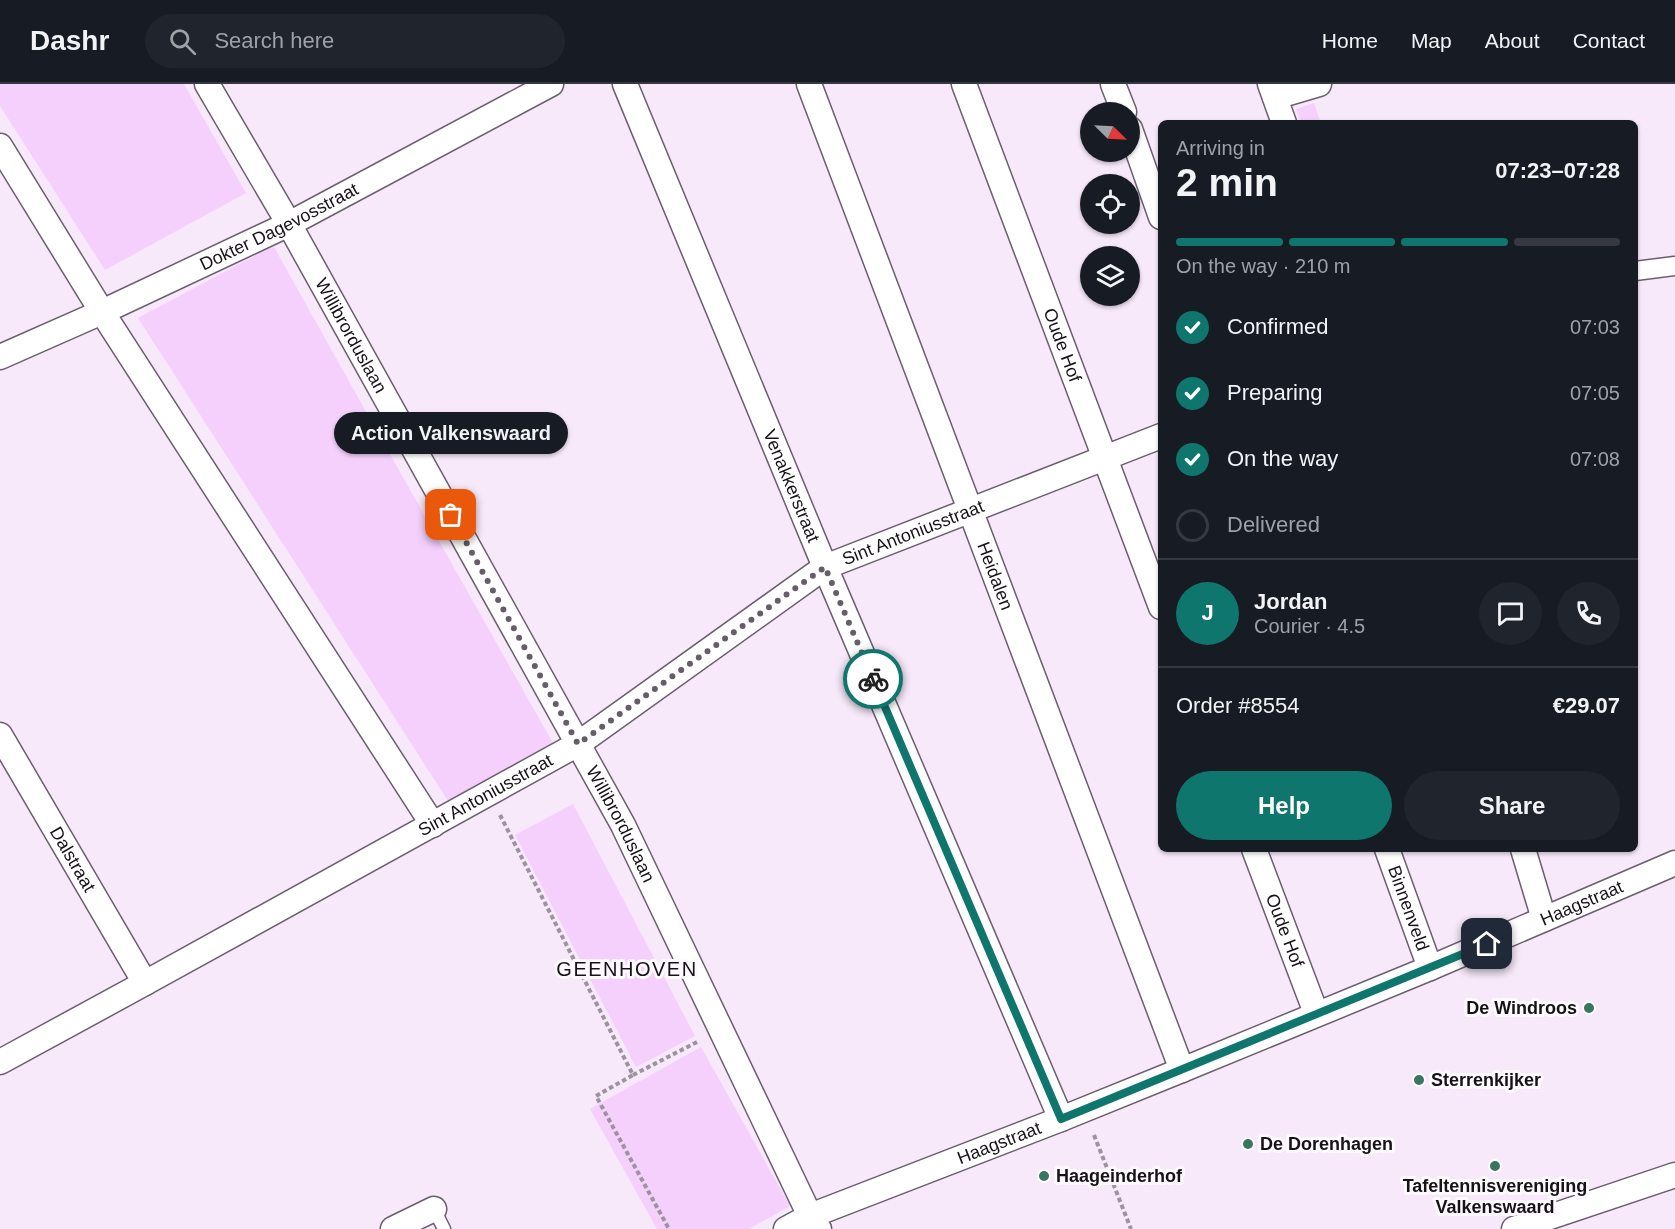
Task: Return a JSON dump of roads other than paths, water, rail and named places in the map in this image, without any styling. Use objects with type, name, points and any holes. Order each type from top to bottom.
[{"type":"street","name":"Willibrorduslaan","points":[[207,84],[289,224],[623,825],[814,1222]]},
{"type":"street","name":"Dokter Dagevosstraat","points":[[0,357],[289,224],[551,84]]},
{"type":"street","name":"Venakkerstraat","points":[[625,84],[825,567],[1061,1119]]},
{"type":"street","name":"Heidalen","points":[[809,84],[1182,1070]]},
{"type":"street","name":"Oude Hof","points":[[964,84],[1158,599]]},
{"type":"street","points":[[1113,84],[1120,102]]},
{"type":"street","points":[[1283,120],[1273,91],[1319,84]]},
{"type":"street","points":[[0,146],[102,312],[433,825]]},
{"type":"street","points":[[1140,157],[1158,208]]},
{"type":"street","points":[[1638,271],[1675,266]]},
{"type":"street","name":"Sint Antoniusstraat","points":[[0,1062],[146,984],[578,744],[825,567],[1158,437]]},
{"type":"street","name":"Dalstraat","points":[[0,735],[146,984]]},
{"type":"street","name":"Oude Hof","points":[[1255,852],[1316,1013]]},
{"type":"street","name":"Binnenveld","points":[[1388,852],[1430,968]]},
{"type":"street","points":[[1524,852],[1544,919]]},
{"type":"street","name":"Haagstraat","points":[[786,1229],[814,1222],[1316,1013],[1430,968],[1675,863]]},
{"type":"street","points":[[1514,1229],[1675,1175]]},
{"type":"street","points":[[393,1229],[439,1219]]},
{"type":"place","name":"Action Valkenswaard","points":[[451,515]]},
{"type":"place","name":"De Windroos","points":[[1589,1008]]},
{"type":"place","name":"Sterrenkijker","points":[[1419,1080]]},
{"type":"place","name":"De Dorenhagen","points":[[1248,1144]]},
{"type":"place","name":"Tafeltennisvereniging Valkenswaard","points":[[1495,1166]]},
{"type":"place","name":"Haageinderhof","points":[[1044,1176]]},
{"type":"district","name":"GEENHOVEN","points":[[627,969]]}]
